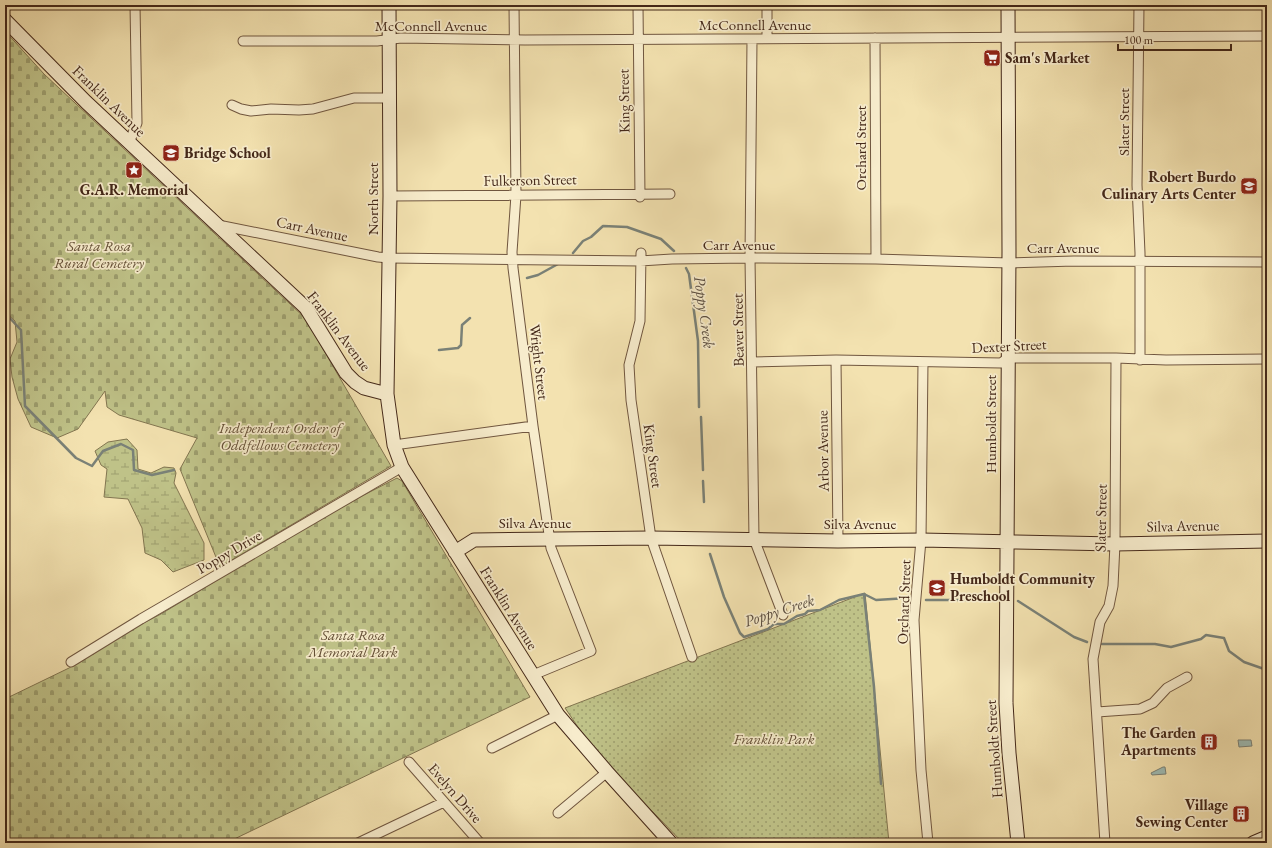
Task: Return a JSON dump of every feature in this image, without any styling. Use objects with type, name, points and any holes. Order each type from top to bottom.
[{"type":"street","points":[[129,143],[137,123],[135,5]]},
{"type":"street","name":"North Street","points":[[386,394],[390,196],[389,5]]},
{"type":"street","name":"Wright Street","points":[[514,5],[516,195],[512,252],[533,426],[551,548],[591,651],[533,675]]},
{"type":"street","name":"King Street","points":[[638,5],[640,195]]},
{"type":"street","points":[[767,5],[767,38]]},
{"type":"street","name":"Humboldt Street","points":[[1008,5],[1006,703],[1009,753],[1018,843]]},
{"type":"street","name":"Slater Street","points":[[1139,5],[1137,185],[1140,360]]},
{"type":"street","name":"Franklin Avenue","points":[[5,20],[129,143],[306,308],[346,373],[355,382],[364,388],[386,394],[394,445],[402,467],[558,715],[606,772],[669,842]]},
{"type":"street","name":"McConnell Avenue","points":[[243,42],[377,40],[401,38],[514,40],[1267,36]]},
{"type":"street","name":"Orchard Street","points":[[875,38],[876,259]]},
{"type":"street","name":"Beaver Street","points":[[752,39],[750,258],[754,539],[783,615]]},
{"type":"street","points":[[232,105],[251,111],[271,109],[313,110],[354,98],[390,98]]},
{"type":"street","name":"Fulkerson Street","points":[[390,196],[670,194]]},
{"type":"street","name":"Carr Avenue","points":[[215,224],[389,258],[513,260],[640,257],[672,259],[876,259],[1008,263],[1074,261],[1267,262]]},
{"type":"street","name":"King Street","points":[[640,257],[640,321],[629,365],[631,400],[651,538],[692,657]]},
{"type":"street","name":"Dexter Street","points":[[752,362],[836,360],[1001,363],[1008,358],[1116,358],[1140,360],[1267,359]]},
{"type":"street","name":"Slater Street","points":[[1105,843],[1092,660],[1100,622],[1109,606],[1113,586],[1115,544],[1116,358]]},
{"type":"street","name":"Arbor Avenue","points":[[836,360],[838,541]]},
{"type":"street","name":"Orchard Street","points":[[923,362],[921,540],[914,620],[921,770],[928,843]]},
{"type":"street","points":[[394,445],[533,426]]},
{"type":"street","name":"Poppy Drive","points":[[71,662],[141,618],[402,467]]},
{"type":"street","name":"Silva Avenue","points":[[456,552],[474,540],[651,538],[838,541],[921,540],[1115,544],[1267,541]]},
{"type":"street","points":[[1096,712],[1140,709],[1153,703],[1167,688],[1187,677]]},
{"type":"street","points":[[492,748],[558,715]]},
{"type":"street","name":"Evelyn Drive","points":[[409,762],[480,843]]},
{"type":"street","points":[[558,813],[606,772]]},
{"type":"street","points":[[358,843],[444,802]]},
{"type":"street","points":[[1253,843],[1267,837]]},
{"type":"green space","points":[[5,31],[44,74],[305,318],[391,466],[220,567],[180,469],[197,438],[119,415],[107,407],[105,391],[78,429],[57,438],[31,427],[18,399],[12,377],[10,359],[17,342],[15,321],[5,312]]},
{"type":"green space","points":[[127,439],[137,450],[138,469],[151,473],[164,467],[174,468],[176,473],[174,483],[204,543],[204,560],[173,572],[161,560],[145,553],[142,528],[128,499],[104,497],[107,469],[101,465],[95,451],[108,442]]},
{"type":"green space","name":"Santa Rosa Memorial Park","points":[[397,478],[402,481],[530,697],[226,843],[6,843],[5,699],[69,668],[128,631],[161,614],[287,538]]},
{"type":"green space","name":"Franklin Park","points":[[865,593],[889,843],[683,843],[636,795],[591,744],[565,708]]},
{"type":"water","points":[[1238,740],[1251,740],[1252,746],[1239,747]]},
{"type":"water","points":[[1165,767],[1166,774],[1152,775],[1151,773]]},
{"type":"waterway","name":"Poppy Creek","points":[[573,253],[583,241],[591,237],[603,226],[627,227],[661,239],[674,251]]},
{"type":"waterway","name":"Poppy Creek","points":[[527,278],[538,275],[558,264]]},
{"type":"waterway","name":"Poppy Creek","points":[[686,268],[689,274],[698,341],[699,407]]},
{"type":"waterway","name":"Poppy Creek","points":[[5,313],[21,330],[25,406],[76,458],[92,466],[103,451],[121,444],[133,450],[134,470],[152,475],[174,470]]},
{"type":"waterway","name":"Poppy Creek","points":[[439,350],[458,348],[461,345],[462,325],[470,318]]},
{"type":"waterway","name":"Poppy Creek","points":[[701,417],[703,470]]},
{"type":"waterway","name":"Poppy Creek","points":[[703,481],[704,502]]},
{"type":"waterway","name":"Poppy Creek","points":[[710,554],[724,597],[740,633],[744,637],[768,629],[774,624],[784,624],[797,616],[805,614],[808,611],[820,610],[839,600],[864,594],[876,600],[908,598]]},
{"type":"waterway","points":[[864,594],[874,687],[881,784]]},
{"type":"waterway","name":"Poppy Creek","points":[[926,600],[997,600],[999,598]]},
{"type":"waterway","name":"Poppy Creek","points":[[1018,601],[1074,637],[1087,642]]},
{"type":"waterway","name":"Poppy Creek","points":[[1102,644],[1155,644],[1171,647],[1201,639],[1206,635],[1224,638],[1229,651],[1244,662],[1267,670]]},
{"type":"place","name":"Sam's Market","points":[[992,58]]},
{"type":"place","name":"Bridge School","points":[[171,153]]},
{"type":"place","name":"G.A.R. Memorial","points":[[134,170]]},
{"type":"place","name":"Robert Burdo Culinary Arts Center","points":[[1249,186]]},
{"type":"place","name":"Humboldt Community Preschool","points":[[937,588]]},
{"type":"place","name":"The Garden Apartments","points":[[1209,742]]},
{"type":"place","name":"Village Sewing Center","points":[[1241,814]]},
{"type":"park label","name":"Santa Rosa Rural Cemetery","points":[[99,254]]},
{"type":"park label","name":"Independent Order of Oddfellows Cemetery","points":[[280,436]]}]
